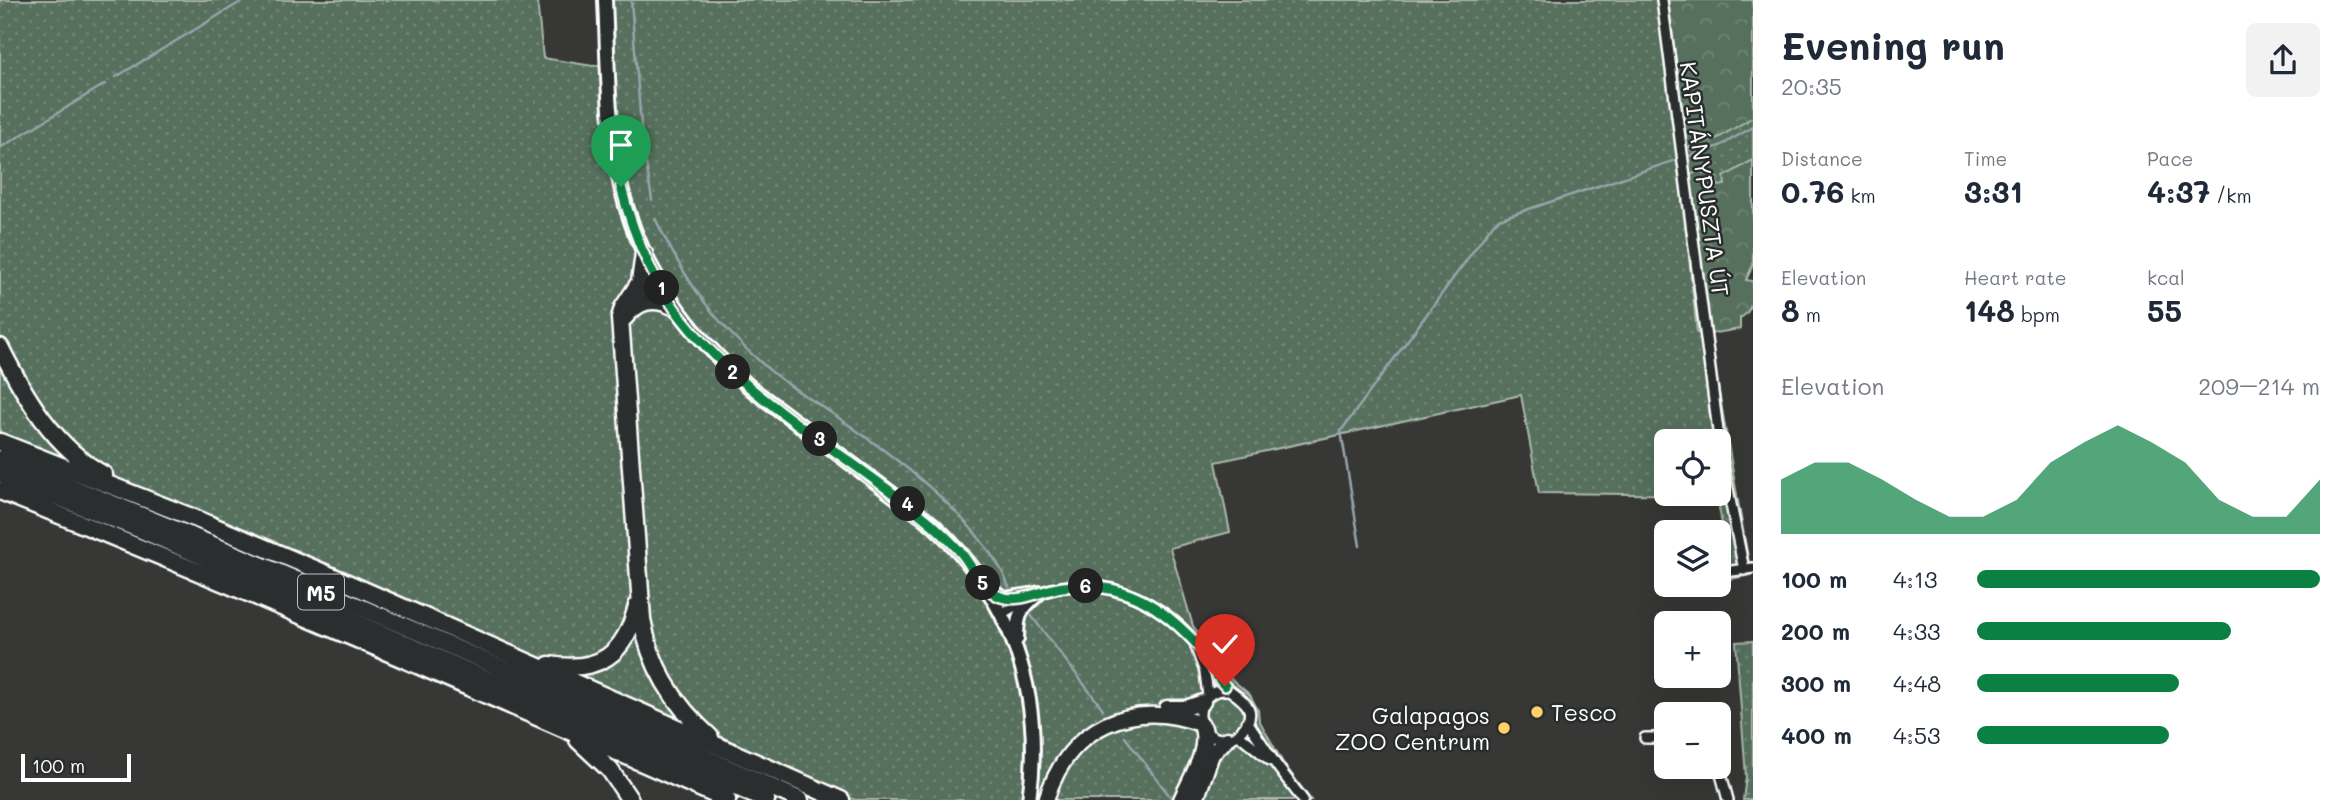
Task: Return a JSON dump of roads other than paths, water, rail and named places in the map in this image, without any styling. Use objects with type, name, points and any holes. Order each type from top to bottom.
[{"type":"highway","points":[[644,254],[642,278],[623,308],[620,323],[639,597],[644,632],[660,678],[681,708],[719,746]]},
{"type":"highway","points":[[637,288],[659,283]]},
{"type":"highway","points":[[620,323],[629,306],[659,283]]},
{"type":"highway","points":[[620,323],[634,307],[646,301],[661,301],[673,306]]},
{"type":"highway","points":[[0,348],[46,426],[78,457],[113,480],[194,518]]},
{"type":"highway","name":"M5","points":[[0,442],[194,518],[841,800]]},
{"type":"highway","name":"M5","points":[[0,459],[145,516],[573,699],[800,800]]},
{"type":"highway","name":"M5","points":[[0,474],[139,529],[766,800]]},
{"type":"highway","name":"M5","points":[[0,491],[144,549],[727,800]]},
{"type":"highway","points":[[520,658],[576,668],[601,661],[622,643],[634,620],[639,597]]},
{"type":"highway","points":[[536,716],[576,739],[597,756],[630,800]]},
{"type":"highway","points":[[1182,800],[1204,750],[1206,738],[1203,726]]},
{"type":"main road","points":[[605,0],[615,153],[624,201],[644,254],[673,306],[707,347],[753,390],[932,524],[956,547],[986,587],[1017,647]]},
{"type":"main road","points":[[986,587],[997,596],[1005,598],[1039,593]]},
{"type":"main road","points":[[1029,800],[1033,735],[1028,692],[1017,647],[1016,626],[1019,614],[1039,593]]},
{"type":"main road","points":[[1045,800],[1059,768],[1079,743],[1095,731],[1114,721],[1155,709],[1186,708],[1205,699]]},
{"type":"main road","points":[[1145,714],[1169,715],[1203,726]]},
{"type":"main road","points":[[1196,800],[1212,754],[1233,736]]},
{"type":"street","name":"KAPITÁNYPUSZTA ÚT","points":[[1662,0],[1721,454],[1748,569]]},
{"type":"street","points":[[1001,614],[1039,593],[1055,588],[1083,586],[1124,592],[1149,603],[1167,615],[1208,659],[1218,679],[1246,703],[1249,714],[1247,721],[1233,736]]},
{"type":"street","points":[[1196,645],[1205,672],[1205,699],[1200,713],[1203,726],[1216,737],[1233,736],[1276,766]]},
{"type":"street","points":[[1205,699],[1216,691],[1228,690]]},
{"type":"street","points":[[1247,721],[1276,766],[1303,800]]},
{"type":"street","points":[[1645,738],[1654,738]]},
{"type":"street","points":[[1722,779],[1728,800]]},
{"type":"waterway","points":[[116,77],[244,0]]},
{"type":"waterway","points":[[631,0],[642,138],[652,200]]},
{"type":"waterway","points":[[0,148],[105,84]]},
{"type":"waterway","points":[[1689,156],[1720,146],[1753,127]]},
{"type":"waterway","points":[[1360,546],[1341,431],[1493,224],[1499,219],[1679,159]]},
{"type":"waterway","points":[[655,218],[690,281],[730,333],[774,374],[873,442],[944,500],[990,552],[1009,587]]},
{"type":"waterway","points":[[1030,614],[1103,709]]},
{"type":"waterway","points":[[1125,737],[1172,799]]},
{"type":"place","name":"Tesco","points":[[1537,712]]},
{"type":"place","name":"Galapagos ZOO Centrum","points":[[1504,728]]}]
